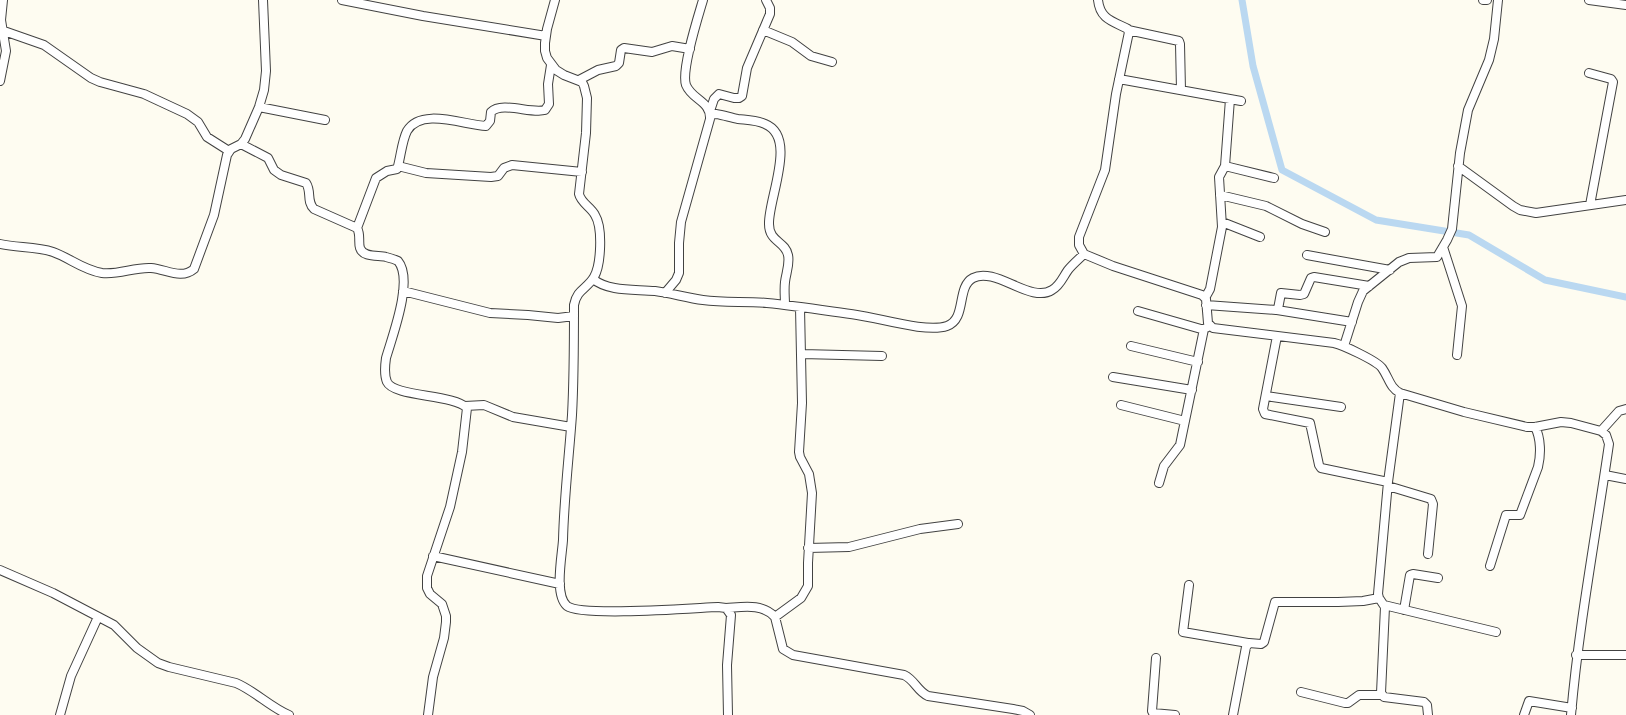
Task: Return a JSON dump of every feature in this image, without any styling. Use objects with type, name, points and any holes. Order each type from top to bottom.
[{"type":"street","points":[[0,80],[6,51],[1,11],[3,0]]},
{"type":"street","points":[[0,244],[52,252],[79,266],[103,273],[117,273],[148,268],[182,274],[189,273],[194,269],[199,260],[214,215],[227,155],[229,151],[241,144],[248,134],[264,90],[266,71],[264,0]]},
{"type":"street","points":[[342,0],[422,16],[546,36]]},
{"type":"street","points":[[555,0],[546,36],[545,51],[552,65],[564,75],[579,80],[584,86],[588,109],[579,190],[580,199],[596,216],[601,236],[595,275],[578,294],[574,305],[571,427],[565,485],[560,584],[562,598],[571,608],[632,611],[757,607],[766,610],[774,617],[781,644],[787,652],[793,655],[904,675],[912,680],[919,690],[928,696],[1013,709],[1030,715]]},
{"type":"street","points":[[703,0],[690,49],[686,70],[686,86],[710,113],[766,124],[773,129],[778,137],[780,156],[769,227],[770,234],[786,249],[788,254],[789,262],[785,281],[784,305]]},
{"type":"street","points":[[666,293],[679,273],[681,222],[714,99],[719,94],[734,98],[742,96],[747,68],[770,14],[770,8],[766,0]]},
{"type":"street","points":[[1098,0],[1098,9],[1102,16],[1128,30],[1179,41],[1181,90]]},
{"type":"street","points":[[1344,346],[1361,295],[1399,262],[1405,259],[1437,256],[1452,229],[1458,166],[1469,104],[1489,60],[1498,0]]},
{"type":"street","points":[[1589,0],[1624,3]]},
{"type":"street","points":[[763,30],[792,42],[811,56],[832,62]]},
{"type":"street","points":[[1128,30],[1105,170],[1079,237],[1079,245],[1084,254],[1113,266],[1202,295],[1206,302]]},
{"type":"street","points":[[4,31],[44,45],[91,78],[144,94],[187,114],[198,122],[207,137],[229,151]]},
{"type":"street","points":[[579,80],[598,70],[616,66],[619,63],[621,50],[624,48],[652,52],[669,47],[690,49]]},
{"type":"street","points":[[552,65],[548,84],[549,101],[546,110],[498,108],[491,112],[490,121],[486,126],[461,121],[428,119],[421,120],[410,128],[406,133],[397,168],[387,171],[376,178],[357,228],[362,252],[398,261],[404,277],[403,291],[386,358],[385,367],[389,384],[398,389],[457,402],[465,406],[484,405],[519,418],[571,427]]},
{"type":"street","points":[[1589,73],[1611,79],[1613,82],[1590,205]]},
{"type":"street","points":[[1119,79],[1241,101]]},
{"type":"street","points":[[1159,483],[1164,466],[1180,445],[1208,323],[1206,302],[1210,290],[1222,222],[1219,177],[1225,166],[1230,99]]},
{"type":"street","points":[[259,107],[325,120]]},
{"type":"street","points":[[241,144],[266,156],[274,170],[281,176],[302,181],[308,185],[310,206],[314,209],[357,228]]},
{"type":"street","points":[[398,166],[426,173],[491,177],[498,176],[504,168],[512,166],[582,172]]},
{"type":"street","points":[[1225,166],[1274,178]]},
{"type":"street","points":[[1458,166],[1520,210],[1536,213],[1626,200]]},
{"type":"street","points":[[1220,194],[1266,206],[1297,222],[1325,232]]},
{"type":"street","points":[[1222,222],[1260,236]]},
{"type":"street","points":[[1445,243],[1462,306],[1457,355]]},
{"type":"street","points":[[593,279],[598,283],[610,286],[666,293],[701,300],[784,305],[930,327],[947,326],[955,321],[966,285],[977,276],[1005,281],[1032,293],[1048,293],[1057,287],[1072,266],[1084,254]]},
{"type":"street","points":[[1307,255],[1390,270]]},
{"type":"street","points":[[1277,310],[1281,293],[1304,294],[1314,277],[1370,286]]},
{"type":"street","points":[[403,291],[490,313],[528,314],[558,318],[574,316]]},
{"type":"street","points":[[1206,302],[1277,310],[1352,322]]},
{"type":"street","points":[[774,617],[796,602],[806,592],[808,580],[808,548],[812,503],[809,474],[799,452],[802,403],[800,308]]},
{"type":"street","points":[[1138,311],[1213,328],[1334,343],[1344,346],[1381,366],[1392,388],[1400,393],[1464,412],[1527,427],[1566,422],[1601,431],[1606,435],[1609,444],[1576,655],[1571,712],[1529,702],[1524,715]]},
{"type":"street","points":[[1277,336],[1263,409],[1265,414],[1310,423],[1319,465],[1322,468],[1388,484],[1431,499],[1433,504],[1428,554]]},
{"type":"street","points":[[1131,346],[1198,362]]},
{"type":"street","points":[[802,354],[882,356]]},
{"type":"street","points":[[1112,376],[1192,390]]},
{"type":"street","points":[[1382,695],[1384,605],[1379,598],[1388,484],[1400,393]]},
{"type":"street","points":[[1266,396],[1341,407]]},
{"type":"street","points":[[1122,405],[1185,421]]},
{"type":"street","points":[[428,715],[433,678],[444,638],[446,616],[442,604],[430,594],[427,588],[427,576],[450,507],[462,452],[467,412],[465,406]]},
{"type":"street","points":[[1601,431],[1619,411],[1626,409]]},
{"type":"street","points":[[1490,566],[1506,515],[1520,515],[1538,467],[1540,460],[1539,435],[1536,427]]},
{"type":"street","points":[[1605,475],[1626,478]]},
{"type":"street","points":[[808,548],[849,547],[920,529],[958,524]]},
{"type":"street","points":[[433,556],[560,584]]},
{"type":"street","points":[[0,570],[53,593],[114,625],[137,648],[158,663],[236,683],[289,715]]},
{"type":"street","points":[[1404,610],[1410,575],[1438,578]]},
{"type":"street","points":[[1189,585],[1183,632],[1261,644],[1264,642],[1276,601],[1338,602],[1379,598]]},
{"type":"street","points":[[1384,605],[1496,632]]},
{"type":"street","points":[[726,608],[732,619],[727,665],[728,715]]},
{"type":"street","points":[[60,715],[71,676],[98,617]]},
{"type":"street","points":[[1233,715],[1248,643]]},
{"type":"street","points":[[1576,655],[1626,655]]},
{"type":"street","points":[[1156,658],[1152,711],[1153,714],[1174,715]]},
{"type":"street","points":[[1300,692],[1345,703],[1362,695],[1382,695],[1384,697],[1424,702],[1427,705],[1428,715]]},
{"type":"waterway","points":[[1242,0],[1253,66],[1282,170],[1376,220],[1469,235],[1545,280],[1626,297]]}]
